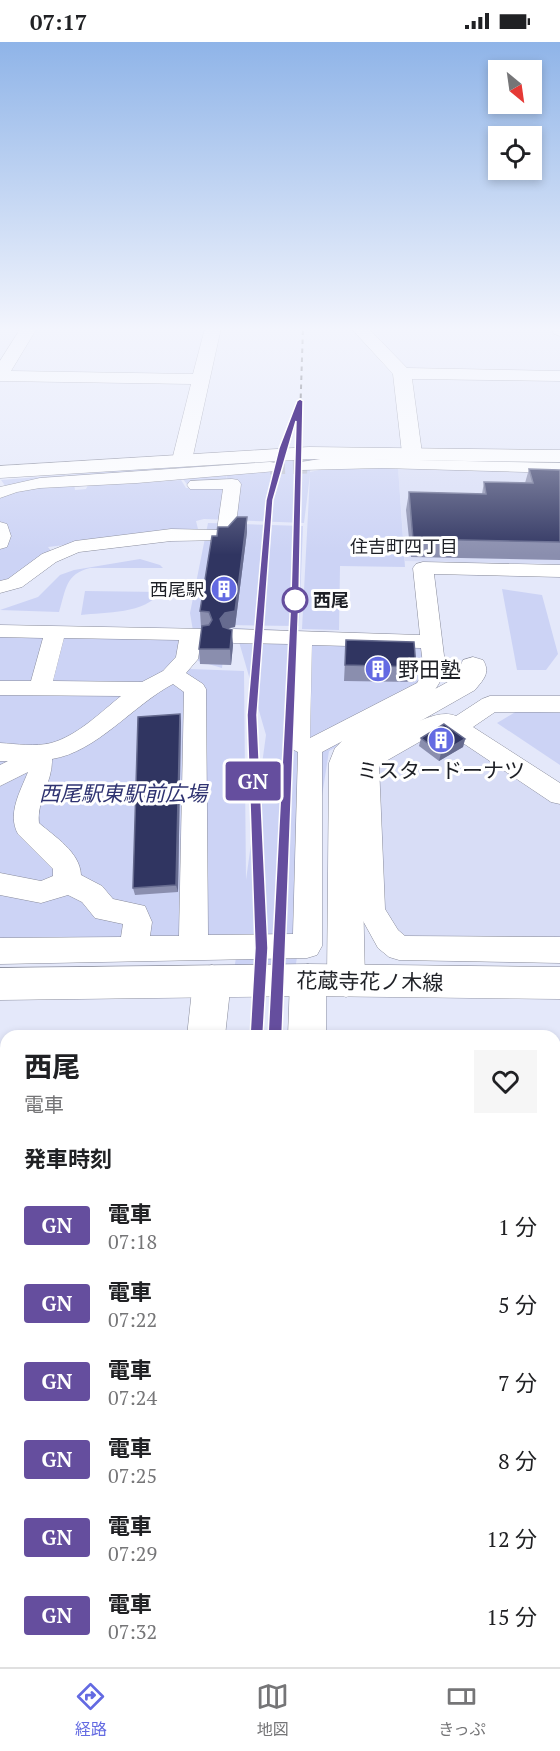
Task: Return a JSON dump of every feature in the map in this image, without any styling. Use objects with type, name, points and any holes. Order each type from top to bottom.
[{"type":"street","points":[[196,404],[184,466],[188,482],[191,484],[270,466]]},
{"type":"street","points":[[406,404],[412,453]]},
{"type":"street","points":[[0,493],[23,484],[81,482],[273,454],[412,453],[560,456]]},
{"type":"street","points":[[307,466],[327,463],[371,463],[560,468]]},
{"type":"street","points":[[0,472],[184,466]]},
{"type":"street","points":[[0,587],[15,583],[49,558],[75,547],[171,535],[223,534],[232,476]]},
{"type":"street","points":[[0,528],[2,536],[0,543]]},
{"type":"street","points":[[310,748],[425,688],[432,680],[435,672],[423,568],[560,571]]},
{"type":"street","points":[[0,631],[195,634],[187,659],[171,676],[146,689],[78,741],[58,750],[40,753],[0,752]]},
{"type":"street","points":[[40,688],[55,632]]},
{"type":"street","points":[[234,636],[432,642]]},
{"type":"street","points":[[301,638],[297,741],[310,748]]},
{"type":"street","points":[[346,981],[344,763],[346,754],[354,746],[465,684],[470,679],[473,666]]},
{"type":"street","points":[[171,676],[182,679],[195,689],[193,948]]},
{"type":"street","points":[[0,688],[146,689]]},
{"type":"street","points":[[458,726],[490,704],[550,704],[560,717]]},
{"type":"street","points":[[560,795],[458,726],[445,720],[438,721],[368,761],[371,910],[388,939],[399,948],[560,950]]},
{"type":"street","points":[[0,951],[307,946],[310,748]]},
{"type":"street","points":[[0,777],[40,753]]},
{"type":"street","points":[[40,753],[40,772],[25,815],[27,826],[67,865],[67,881]]},
{"type":"street","points":[[67,881],[92,894],[105,910],[135,914],[138,922],[133,949]]},
{"type":"street","points":[[0,884],[35,893],[58,888],[67,881]]},
{"type":"street","points":[[307,1030],[308,980]]},
{"type":"street","name":"花蔵寺花ノ木線","points":[[0,984],[308,980],[560,983]]},
{"type":"street","points":[[207,1030],[212,981]]},
{"type":"shaded area","points":[[398,467],[560,472],[560,564],[405,561]]},
{"type":"shaded area","points":[[444,724],[560,804],[560,940],[400,938],[378,911],[372,766]]},
{"type":"green space","points":[[312,457],[310,472],[324,469],[398,467],[405,567],[340,566],[339,630],[302,629],[310,475],[304,523],[204,519],[196,521],[198,529],[48,547],[52,552],[36,571],[0,581],[0,487],[9,491],[1,480],[64,475],[74,484],[75,490],[86,489],[88,485],[80,485],[67,475],[169,466],[174,476],[140,480],[142,483],[181,480],[186,488],[225,489],[189,487],[174,467],[226,463],[226,481],[228,462]]},
{"type":"green space","name":"西尾駅東駅前広場","points":[[208,523],[303,526],[299,626],[227,625],[222,668],[198,661],[194,645],[190,669],[244,671],[246,880],[266,735],[235,628],[441,637],[433,690],[329,751],[295,970],[234,970],[239,939],[0,941],[0,635],[194,637],[190,613]]},
{"type":"green space","points":[[140,559],[163,568],[90,568],[76,574],[71,579],[65,590],[59,612],[0,610],[38,597],[60,575],[74,570]]},
{"type":"green space","points":[[502,589],[542,595],[558,654],[546,670],[517,670]]},
{"type":"green space","points":[[85,591],[160,592],[154,599],[135,608],[81,615]]},
{"type":"green space","points":[[517,711],[560,713],[560,765],[497,723]]},
{"type":"building","points":[[529,469],[560,470],[560,542],[413,539],[409,492],[486,494],[484,482],[533,483]]},
{"type":"building","name":"西尾駅","points":[[237,517],[247,517],[235,611],[225,613],[220,619],[223,627],[232,630],[230,649],[199,649],[202,626],[209,625],[212,620],[209,612],[200,611],[212,536],[217,536],[218,527],[228,527]]},
{"type":"building","points":[[346,640],[414,642],[416,667],[345,665]]},
{"type":"building","points":[[180,714],[176,885],[133,888],[138,717]]},
{"type":"building","points":[[444,724],[465,739],[441,753],[421,738]]},
{"type":"tunnel","points":[[270,467],[307,466]]},
{"type":"railway","points":[[298,479],[300,404]]},
{"type":"railway","points":[[274,479],[296,412]]},
{"type":"railway","points":[[255,673],[270,500],[274,478]]},
{"type":"railway","points":[[291,673],[299,478]]},
{"type":"railway","points":[[256,672],[252,715],[260,924]]},
{"type":"railway","points":[[280,924],[292,672]]},
{"type":"railway","points":[[256,1030],[261,948],[260,923]]},
{"type":"railway","points":[[275,1030],[280,923]]},
{"type":"train","name":"GN","points":[[256,1030],[261,948],[253,796],[252,715],[270,500],[276,470],[299,404]]},
{"type":"train","name":"GN","points":[[275,1030],[295,596],[300,404]]},
{"type":"place","name":"西尾駅","points":[[224,589]]},
{"type":"place","name":"西尾","points":[[295,600]]},
{"type":"place","name":"野田塾","points":[[378,669]]},
{"type":"place","name":"ミスタードーナツ","points":[[441,740]]},
{"type":"district","name":"住吉町四丁目","points":[[404,546]]}]
